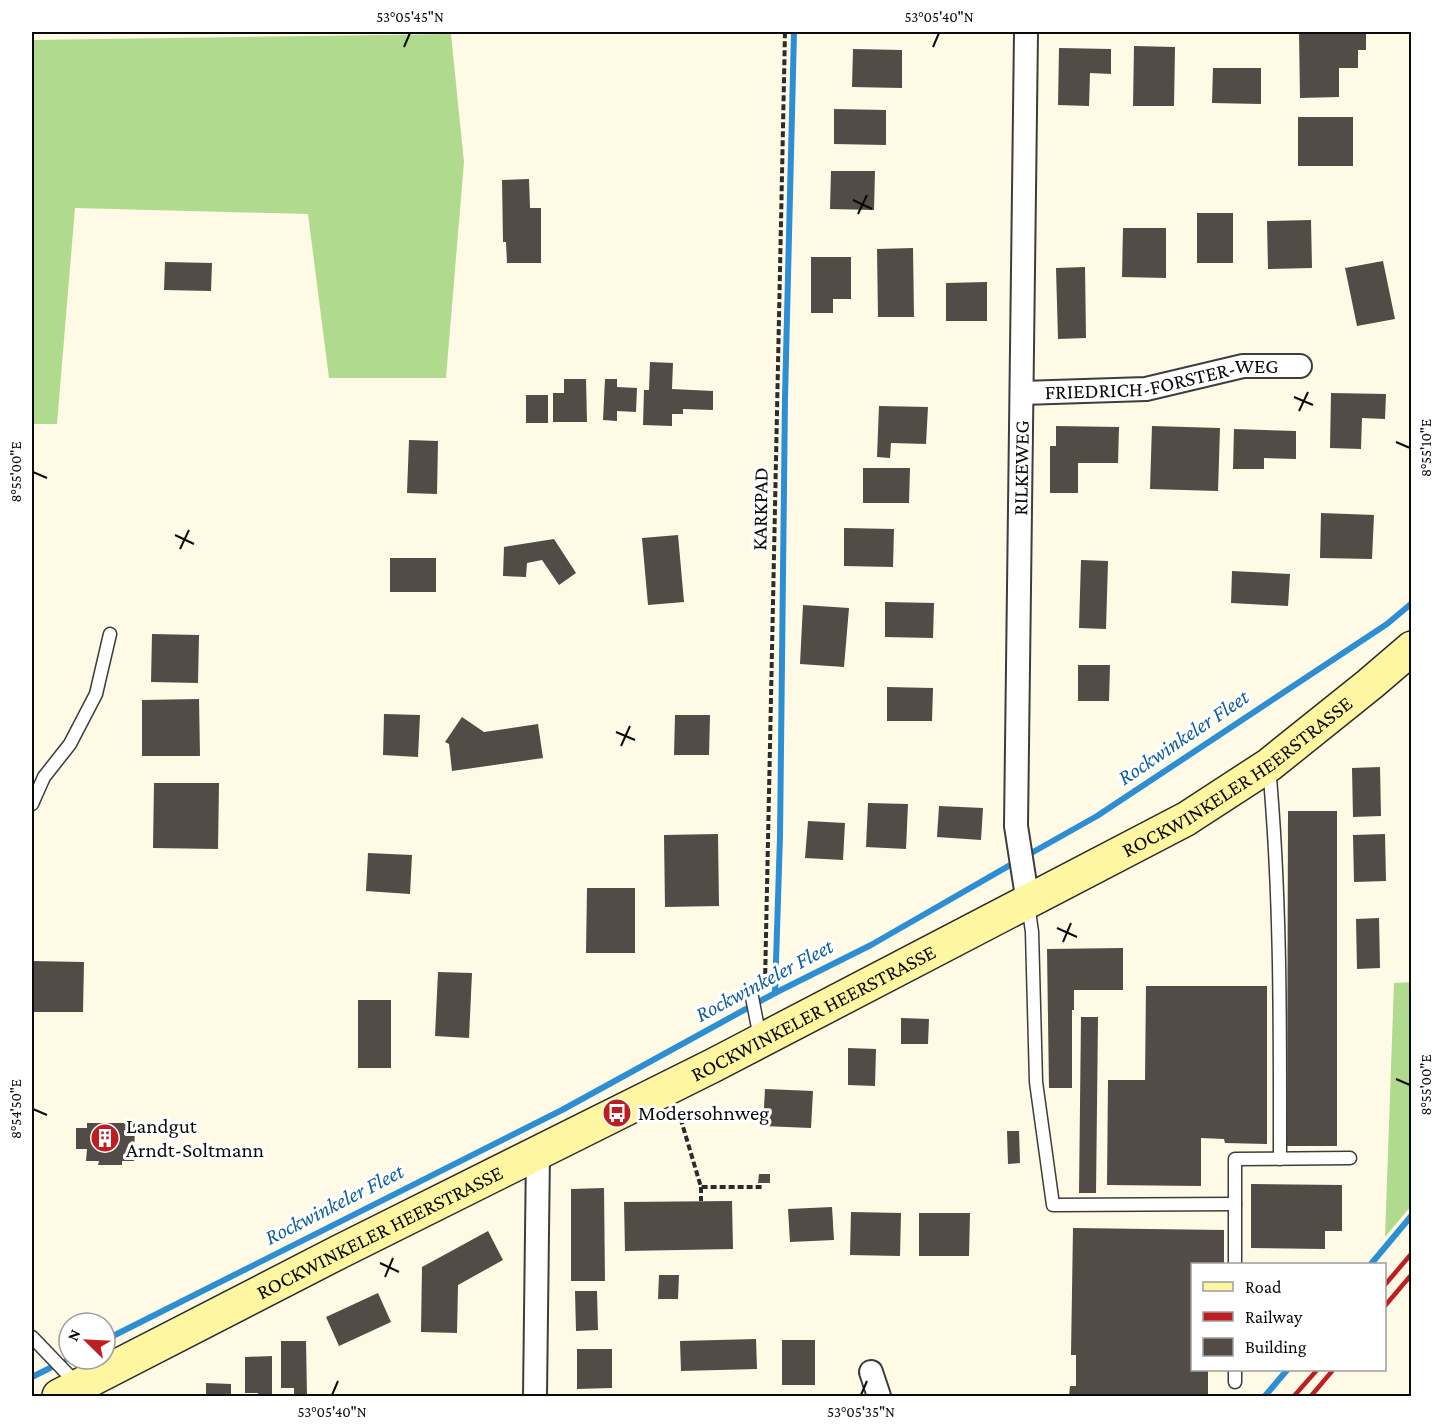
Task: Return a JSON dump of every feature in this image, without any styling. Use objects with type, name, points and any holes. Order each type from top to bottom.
[{"type":"main road","name":"ROCKWINKELER HEERSTRASSE","points":[[69,1391],[538,1152],[671,1087],[758,1026],[1025,890],[1186,819],[1269,765],[1412,648]]},
{"type":"street","name":"RILKEWEG","points":[[1025,890],[1016,826],[1026,32]]},
{"type":"street","name":"FRIEDRICH-FORSTER-WEG","points":[[1022,393],[1146,389],[1243,366],[1300,366]]},
{"type":"street","points":[[535,1396],[538,1152]]},
{"type":"street","points":[[871,1372],[879,1396]]},
{"type":"lane","points":[[32,804],[44,777],[70,744],[96,694],[110,634]]},
{"type":"lane","points":[[1269,765],[1281,990],[1280,1159]]},
{"type":"lane","points":[[1025,890],[1032,932],[1036,1082],[1053,1205],[1235,1204]]},
{"type":"lane","points":[[751,992],[758,1026]]},
{"type":"lane","points":[[1235,1263],[1235,1159],[1350,1158]]},
{"type":"lane","points":[[32,1336],[69,1391]]},
{"type":"path","name":"KARKPAD","points":[[765,988],[785,32]]},
{"type":"path","points":[[671,1087],[700,1187],[700,1201]]},
{"type":"path","points":[[700,1187],[764,1187]]},
{"type":"green space","points":[[451,34],[464,162],[446,378],[329,378],[308,214],[75,208],[57,424],[32,424],[32,40]]},
{"type":"green space","points":[[1411,982],[1411,1206],[1385,1237],[1394,983]]},
{"type":"building","points":[[1299,32],[1366,32],[1366,50],[1358,50],[1358,68],[1339,68],[1339,97],[1300,98]]},
{"type":"building","points":[[1134,46],[1175,47],[1174,106],[1133,106]]},
{"type":"building","points":[[1059,48],[1111,49],[1111,74],[1090,73],[1089,106],[1058,105]]},
{"type":"building","points":[[853,49],[902,50],[902,88],[852,87]]},
{"type":"building","points":[[1213,68],[1261,68],[1261,104],[1212,103]]},
{"type":"building","points":[[834,109],[886,110],[886,145],[834,144]]},
{"type":"building","points":[[1298,117],[1353,117],[1353,166],[1298,166]]},
{"type":"building","points":[[831,171],[875,171],[874,210],[830,209]]},
{"type":"building","points":[[529,179],[530,208],[541,208],[541,263],[507,263],[506,242],[503,242],[502,180]]},
{"type":"building","points":[[1197,213],[1233,213],[1233,263],[1197,263]]},
{"type":"building","points":[[1311,220],[1312,268],[1268,269],[1267,221]]},
{"type":"building","points":[[1123,228],[1166,228],[1166,278],[1122,277]]},
{"type":"building","points":[[913,248],[914,317],[878,317],[877,249]]},
{"type":"building","points":[[811,257],[851,257],[851,299],[833,299],[833,313],[811,313]]},
{"type":"building","points":[[1383,261],[1395,319],[1357,326],[1345,268]]},
{"type":"building","points":[[165,262],[212,263],[211,291],[164,290]]},
{"type":"building","points":[[1085,267],[1086,338],[1058,339],[1056,268]]},
{"type":"building","points":[[987,282],[987,321],[946,321],[946,283]]},
{"type":"building","points":[[650,362],[673,363],[672,389],[713,391],[713,410],[683,409],[683,414],[672,414],[672,426],[643,425],[644,390],[649,390]]},
{"type":"building","points":[[564,379],[586,379],[587,422],[553,422],[553,393],[564,393]]},
{"type":"building","points":[[605,379],[617,379],[617,387],[637,388],[636,412],[617,411],[617,421],[603,420]]},
{"type":"building","points":[[1331,393],[1386,394],[1385,419],[1362,418],[1361,449],[1330,448]]},
{"type":"building","points":[[526,395],[548,395],[548,423],[526,423]]},
{"type":"building","points":[[879,406],[928,407],[926,444],[891,443],[890,458],[877,457]]},
{"type":"building","points":[[1056,426],[1119,427],[1118,463],[1078,463],[1078,493],[1050,493],[1050,446],[1056,446]]},
{"type":"building","points":[[1152,426],[1220,428],[1218,491],[1150,489]]},
{"type":"building","points":[[1234,429],[1296,431],[1296,459],[1264,458],[1264,469],[1233,469]]},
{"type":"building","points":[[409,440],[438,441],[437,494],[407,493]]},
{"type":"building","points":[[863,468],[910,468],[909,503],[863,503]]},
{"type":"building","points":[[1321,513],[1374,515],[1372,559],[1320,558]]},
{"type":"building","points":[[844,528],[894,529],[893,567],[844,566]]},
{"type":"building","points":[[678,535],[684,602],[648,605],[642,538]]},
{"type":"building","points":[[554,539],[576,573],[559,585],[542,560],[527,563],[526,577],[503,576],[504,547]]},
{"type":"building","points":[[390,558],[436,558],[436,592],[390,592]]},
{"type":"building","points":[[1081,560],[1108,561],[1106,629],[1079,628]]},
{"type":"building","points":[[1232,571],[1290,574],[1288,606],[1231,603]]},
{"type":"building","points":[[885,602],[934,603],[933,638],[885,637]]},
{"type":"building","points":[[803,605],[849,608],[844,667],[800,664]]},
{"type":"building","points":[[152,634],[199,635],[198,683],[151,682]]},
{"type":"building","points":[[1078,665],[1110,665],[1109,701],[1078,701]]},
{"type":"building","points":[[887,687],[933,688],[932,721],[887,721]]},
{"type":"building","points":[[199,699],[200,756],[142,756],[142,700]]},
{"type":"building","points":[[384,714],[420,715],[418,757],[383,755]]},
{"type":"building","points":[[675,715],[710,715],[709,755],[674,755]]},
{"type":"building","points":[[462,717],[484,732],[538,724],[543,758],[452,771],[449,744],[445,742]]},
{"type":"building","points":[[1380,767],[1381,816],[1353,817],[1352,768]]},
{"type":"building","points":[[154,783],[219,783],[218,849],[153,848]]},
{"type":"building","points":[[868,803],[908,804],[906,849],[866,847]]},
{"type":"building","points":[[939,806],[983,808],[981,840],[937,837]]},
{"type":"building","points":[[1288,811],[1337,811],[1337,1146],[1287,1146]]},
{"type":"building","points":[[808,821],[845,823],[843,860],[805,858]]},
{"type":"building","points":[[718,834],[719,906],[665,907],[664,835]]},
{"type":"building","points":[[1385,834],[1386,881],[1354,882],[1353,835]]},
{"type":"building","points":[[368,853],[412,855],[410,894],[366,891]]},
{"type":"building","points":[[587,888],[635,888],[635,953],[586,953]]},
{"type":"building","points":[[1379,918],[1380,968],[1357,969],[1356,919]]},
{"type":"building","points":[[1123,948],[1123,990],[1074,990],[1072,1088],[1049,1088],[1047,949]]},
{"type":"building","points":[[32,961],[84,962],[83,1012],[32,1012]]},
{"type":"building","points":[[438,972],[472,973],[469,1038],[435,1036]]},
{"type":"building","points":[[1146,986],[1267,986],[1267,1144],[1225,1143],[1224,1139],[1201,1138],[1201,1186],[1107,1185],[1108,1080],[1145,1080]]},
{"type":"building","points":[[358,1000],[391,1000],[391,1068],[358,1068]]},
{"type":"building","points":[[1081,1017],[1098,1017],[1096,1193],[1079,1193]]},
{"type":"building","points":[[901,1018],[929,1019],[928,1044],[901,1044]]},
{"type":"building","points":[[848,1048],[876,1049],[875,1086],[848,1085]]},
{"type":"building","points":[[765,1089],[813,1091],[811,1128],[763,1126]]},
{"type":"building","name":"Landgut Arndt-Soltmann","points":[[87,1123],[135,1123],[134,1161],[122,1161],[122,1165],[98,1165],[99,1161],[86,1161],[87,1149],[76,1149],[76,1128],[87,1128]]},
{"type":"building","points":[[1007,1131],[1019,1131],[1020,1163],[1008,1164]]},
{"type":"building","points":[[759,1174],[770,1174],[770,1183],[758,1183]]},
{"type":"building","points":[[1251,1184],[1342,1185],[1342,1231],[1325,1231],[1325,1249],[1251,1248]]},
{"type":"building","points":[[604,1188],[605,1281],[571,1281],[571,1189]]},
{"type":"building","points":[[732,1201],[733,1249],[625,1251],[624,1202]]},
{"type":"building","points":[[832,1207],[834,1240],[790,1242],[788,1209]]},
{"type":"building","points":[[851,1212],[901,1213],[900,1256],[850,1255]]},
{"type":"building","points":[[919,1213],[970,1213],[969,1256],[919,1256]]},
{"type":"building","points":[[1073,1228],[1224,1230],[1224,1263],[1191,1263],[1191,1371],[1208,1371],[1208,1396],[1069,1396],[1070,1386],[1076,1386],[1076,1355],[1071,1355]]},
{"type":"building","points":[[488,1231],[503,1260],[458,1285],[457,1333],[421,1332],[422,1267]]},
{"type":"building","points":[[659,1275],[679,1275],[678,1299],[658,1299]]},
{"type":"building","points":[[575,1291],[597,1291],[598,1330],[576,1331]]},
{"type":"building","points":[[378,1293],[391,1322],[339,1346],[326,1317]]},
{"type":"building","points":[[756,1339],[757,1369],[681,1371],[680,1341]]},
{"type":"building","points":[[782,1340],[815,1340],[815,1385],[782,1385]]},
{"type":"building","points":[[281,1341],[306,1341],[307,1396],[294,1396],[294,1388],[281,1388]]},
{"type":"building","points":[[577,1349],[612,1349],[612,1388],[577,1389]]},
{"type":"building","points":[[272,1356],[272,1396],[245,1393],[245,1357]]},
{"type":"building","points":[[206,1383],[231,1384],[231,1396],[206,1396]]},
{"type":"waterway","points":[[775,993],[780,836],[785,398],[794,32]]},
{"type":"waterway","name":"Rockwinkeler Fleet","points":[[1026,856],[1097,816],[1387,624],[1412,603]]},
{"type":"waterway","name":"Rockwinkeler Fleet","points":[[117,1334],[562,1110],[775,993],[871,945],[1017,861]]},
{"type":"waterway","points":[[1372,1263],[1412,1215]]},
{"type":"waterway","name":"Rockwinkeler Fleet","points":[[32,1377],[50,1368]]},
{"type":"waterway","points":[[1265,1396],[1286,1371]]},
{"type":"railway","points":[[1386,1284],[1412,1253]]},
{"type":"railway","points":[[1386,1305],[1412,1274]]},
{"type":"railway","points":[[1294,1396],[1316,1371]]},
{"type":"railway","points":[[1311,1396],[1332,1371]]},
{"type":"place","name":"Modersohnweg","points":[[617,1113]]},
{"type":"place","name":"Landgut Arndt-Soltmann","points":[[105,1138]]}]
